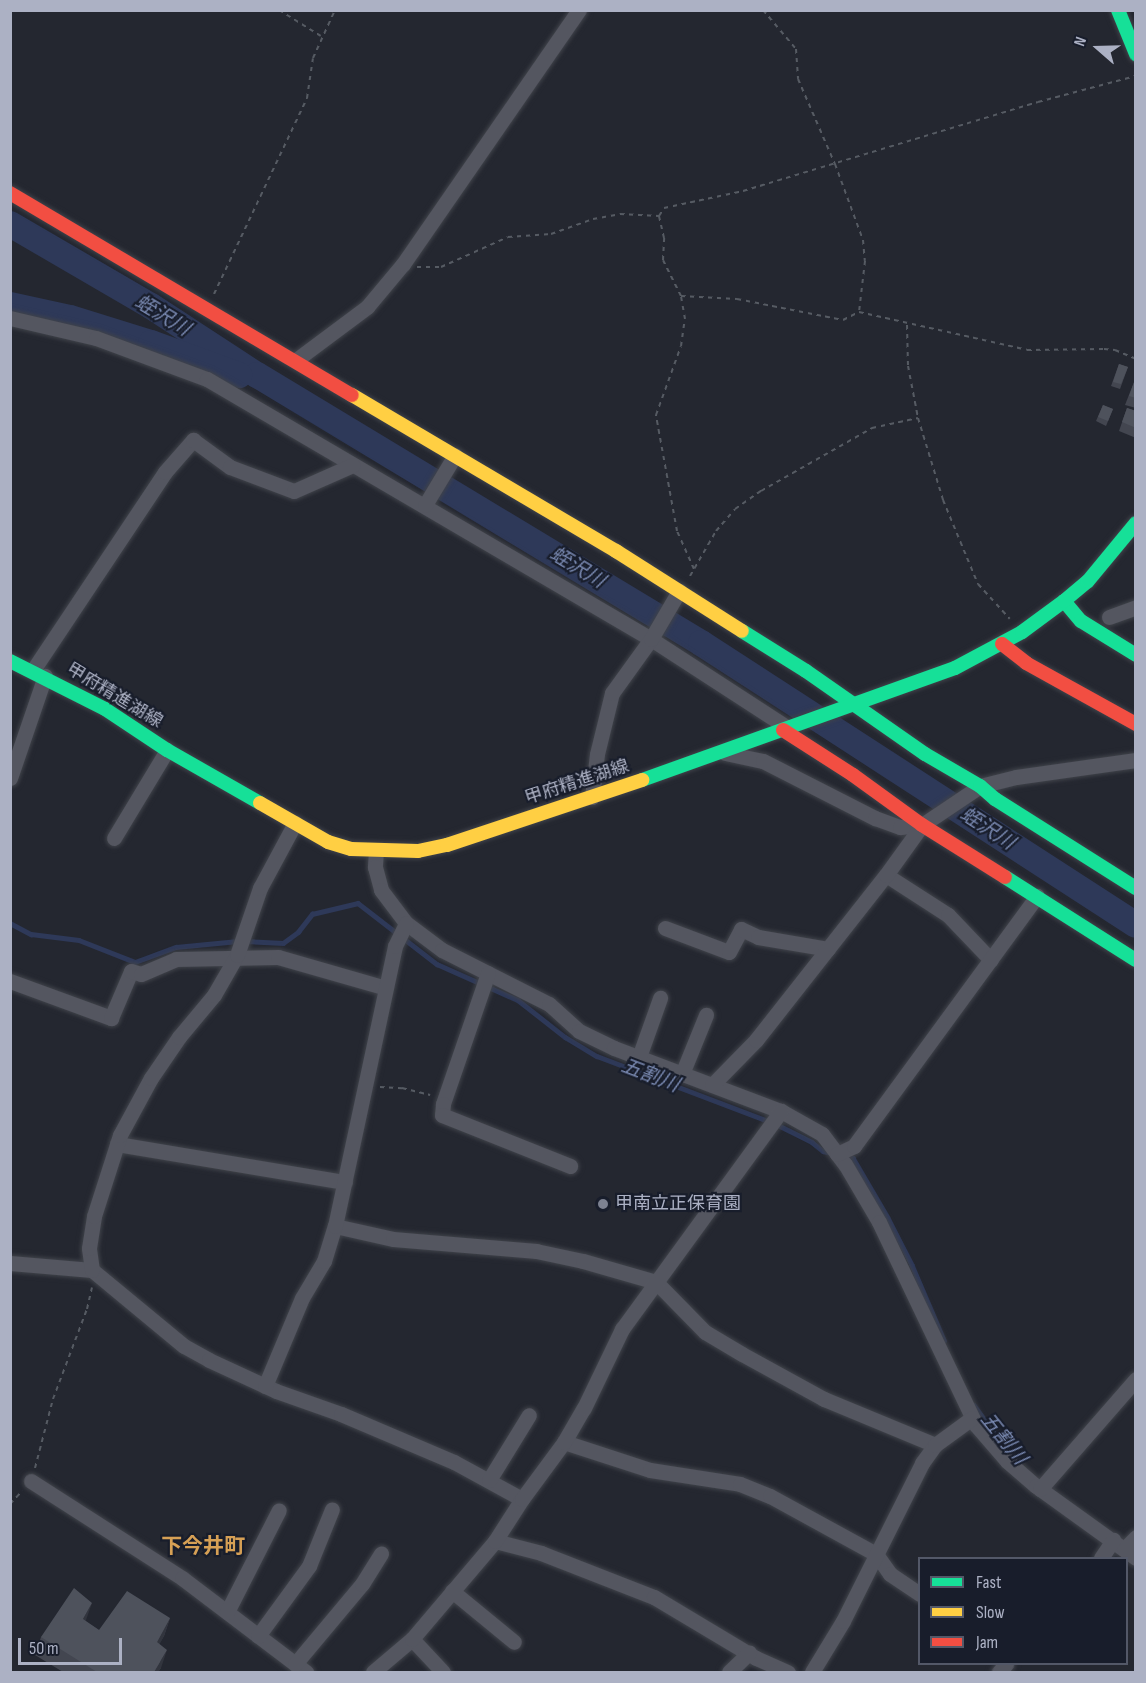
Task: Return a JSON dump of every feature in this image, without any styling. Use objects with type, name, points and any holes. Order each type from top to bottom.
[{"type":"main road","points":[[1118,10],[1136,54]]},
{"type":"main road","points":[[10,193],[208,307],[452,459],[677,594],[976,788],[1136,888]]},
{"type":"main road","name":"甲府精進湖線","points":[[10,661],[39,673],[105,709],[167,750],[328,842],[351,849],[418,852],[447,845],[721,753],[955,668],[1022,632],[1064,601],[1088,581],[1136,523]]},
{"type":"main road","points":[[1064,601],[1081,621],[1136,654]]},
{"type":"main road","points":[[1002,644],[1026,663],[1136,724]]},
{"type":"main road","points":[[788,728],[853,776],[1136,960]]},
{"type":"street","points":[[296,360],[367,307],[403,264],[579,10]]},
{"type":"street","points":[[10,318],[96,338],[207,379],[353,465],[427,502],[652,638],[788,728]]},
{"type":"street","points":[[10,778],[39,673],[165,472],[193,440],[230,467],[294,491],[353,465]]},
{"type":"street","points":[[427,502],[452,459]]},
{"type":"street","points":[[592,797],[597,754],[612,693],[652,638],[677,594]]},
{"type":"street","points":[[1109,617],[1136,608]]},
{"type":"street","points":[[114,838],[167,750]]},
{"type":"street","points":[[721,753],[763,761],[875,819],[900,826],[926,822]]},
{"type":"street","points":[[712,1085],[756,1040],[926,822],[976,788],[1016,777],[1136,760]]},
{"type":"street","points":[[92,1270],[89,1248],[94,1215],[117,1144],[151,1078],[178,1037],[213,995],[237,956],[260,888],[295,824]]},
{"type":"street","points":[[376,851],[375,867],[381,890],[406,923],[442,950],[549,1004],[579,1031],[639,1057],[781,1111],[822,1134],[879,1222],[972,1418],[1007,1461],[1040,1489],[1124,1549]]},
{"type":"street","points":[[886,875],[948,915],[991,960]]},
{"type":"street","points":[[837,1154],[854,1146],[1037,897]]},
{"type":"street","points":[[265,1386],[302,1298],[324,1261],[335,1226],[395,946],[406,923]]},
{"type":"street","points":[[665,928],[729,952],[741,929],[758,937],[828,949]]},
{"type":"street","points":[[10,981],[111,1018],[131,971],[141,974],[176,959],[237,956],[278,957],[386,988]]},
{"type":"street","points":[[488,972],[444,1100],[442,1115],[570,1166]]},
{"type":"street","points":[[639,1057],[660,998]]},
{"type":"street","points":[[682,1074],[706,1014]]},
{"type":"street","points":[[373,1672],[412,1639],[495,1541],[522,1499],[564,1442],[584,1408],[622,1329],[781,1111]]},
{"type":"street","points":[[117,1144],[345,1182]]},
{"type":"street","points":[[335,1226],[393,1239],[536,1251],[584,1261],[656,1282],[705,1332],[742,1354],[824,1399],[935,1445]]},
{"type":"street","points":[[10,1263],[92,1270],[183,1346],[265,1386],[376,1428],[489,1480],[522,1499]]},
{"type":"street","points":[[1040,1489],[1135,1381]]},
{"type":"street","points":[[489,1480],[529,1415]]},
{"type":"street","points":[[812,1672],[843,1621],[905,1494],[935,1445],[972,1418]]},
{"type":"street","points":[[564,1442],[650,1470],[740,1484],[770,1496],[876,1554],[890,1574],[918,1593]]},
{"type":"street","points":[[31,1481],[182,1578],[300,1668],[362,1584],[381,1552]]},
{"type":"street","points":[[258,1636],[309,1566],[333,1509]]},
{"type":"street","points":[[227,1611],[279,1510]]},
{"type":"street","points":[[1104,1557],[1124,1549],[1136,1537]]},
{"type":"street","points":[[495,1541],[580,1567],[654,1597],[749,1653],[788,1672]]},
{"type":"street","points":[[452,1591],[514,1642]]},
{"type":"street","points":[[412,1639],[443,1672]]},
{"type":"street","points":[[729,1672],[749,1653]]},
{"type":"path","points":[[279,10],[321,36]]},
{"type":"path","points":[[208,307],[307,98],[313,58],[334,10]]},
{"type":"path","points":[[763,10],[795,48],[798,79],[835,164],[863,240],[865,261],[859,312]]},
{"type":"path","points":[[694,569],[677,531],[656,415],[681,346],[685,319],[681,296],[663,260],[664,238],[659,216],[664,208],[744,191],[1136,76]]},
{"type":"path","points":[[403,264],[422,268],[441,267],[508,237],[551,234],[593,219],[620,214],[659,216]]},
{"type":"path","points":[[681,296],[737,299],[843,320],[859,312],[1027,350],[1104,349],[1136,359]]},
{"type":"path","points":[[907,324],[909,366],[918,418],[943,500],[978,584],[1022,632]]},
{"type":"path","points":[[677,594],[716,531],[735,509],[761,491],[872,428],[918,418]]},
{"type":"path","points":[[365,1085],[402,1088],[444,1100]]},
{"type":"path","points":[[10,1504],[31,1481],[53,1399],[87,1309],[92,1270]]},
{"type":"building","points":[[1119,364],[1128,367],[1121,384],[1113,382]]},
{"type":"building","points":[[1136,377],[1136,398],[1129,396]]},
{"type":"building","points":[[1103,405],[1113,409],[1108,421],[1098,417]]},
{"type":"building","points":[[1127,408],[1136,411],[1136,428],[1122,422]]},
{"type":"building","points":[[74,1588],[92,1603],[83,1619],[99,1630],[127,1591],[170,1618],[157,1642],[167,1650],[154,1672],[97,1672],[41,1637]]},
{"type":"waterway","name":"蛭沢川","points":[[10,224],[151,306],[257,375],[701,643],[1136,925]]},
{"type":"waterway","points":[[10,305],[70,318],[151,343],[239,375]]},
{"type":"waterway","name":"五割川","points":[[246,941],[283,943],[298,932],[312,914],[358,903],[437,964],[518,1000],[565,1037],[597,1056],[768,1121]]},
{"type":"waterway","name":"五割川","points":[[10,923],[31,934],[79,940],[135,962],[176,947],[238,941]]},
{"type":"waterway","name":"五割川","points":[[776,1124],[812,1142],[823,1151],[832,1153]]},
{"type":"waterway","name":"五割川","points":[[846,1157],[853,1158],[888,1218],[912,1265],[944,1340]]},
{"type":"waterway","name":"五割川","points":[[974,1405],[1006,1449]]},
{"type":"traffic: fast","points":[[1118,10],[1136,54]]},
{"type":"traffic: fast","points":[[642,780],[955,668],[1022,632],[1064,601],[1088,581],[1136,523]]},
{"type":"traffic: fast","points":[[1064,601],[1081,621],[1136,655]]},
{"type":"traffic: fast","points":[[742,631],[806,671],[925,754],[980,786],[995,799],[1136,888]]},
{"type":"traffic: fast","points":[[10,661],[105,709],[167,750],[260,803]]},
{"type":"traffic: fast","points":[[1005,877],[1136,960]]},
{"type":"traffic: slow","points":[[352,395],[616,551],[742,631]]},
{"type":"traffic: slow","points":[[260,803],[328,842],[351,849],[418,851],[447,845],[642,780]]},
{"type":"traffic: jam","points":[[10,193],[352,395]]},
{"type":"traffic: jam","points":[[1002,644],[1026,663],[1136,724]]},
{"type":"traffic: jam","points":[[783,730],[853,775],[922,825],[1005,877]]},
{"type":"place","name":"甲南立正保育園","points":[[603,1204]]},
{"type":"district","name":"下今井町","points":[[203,1547]]}]
